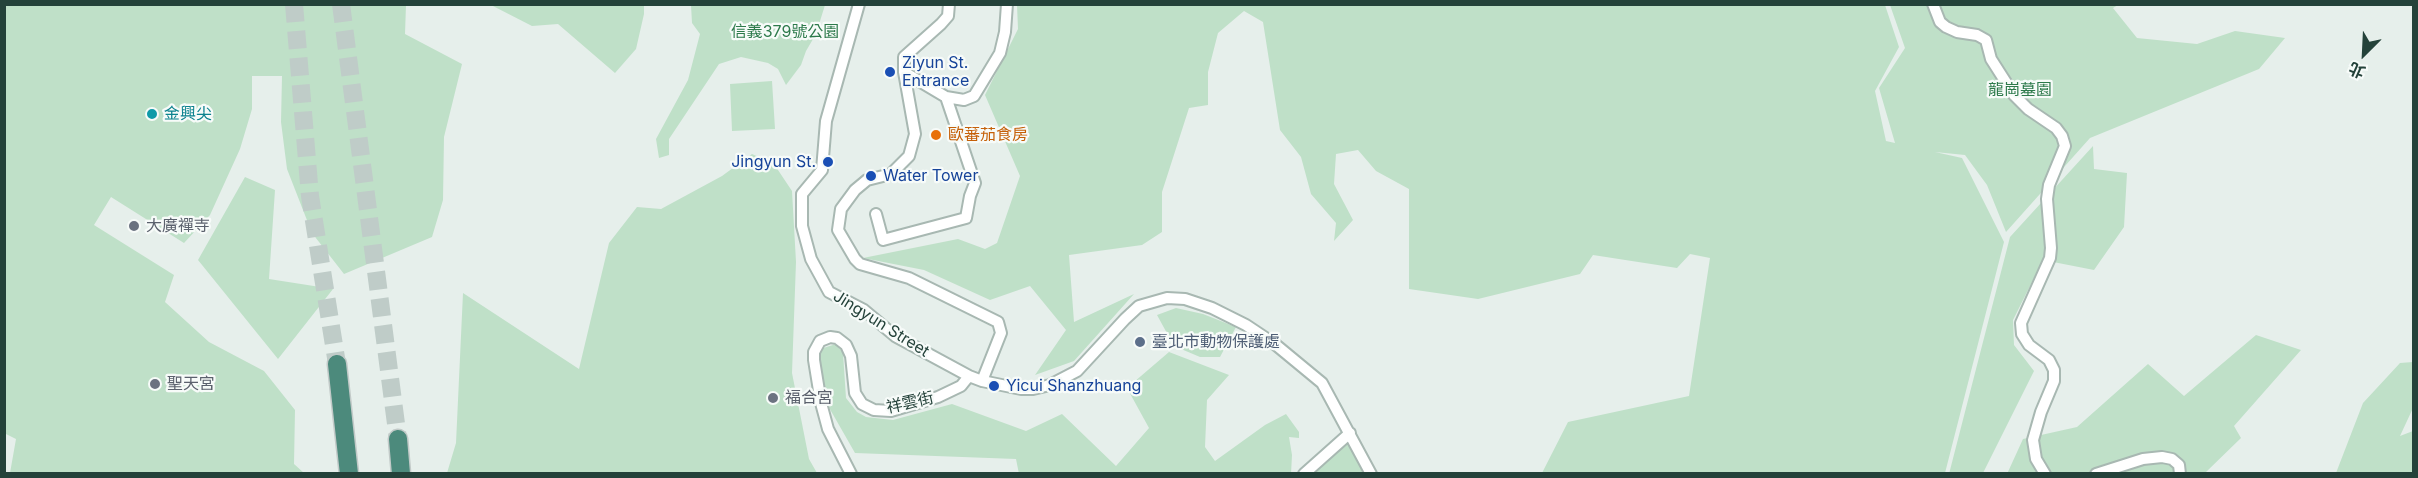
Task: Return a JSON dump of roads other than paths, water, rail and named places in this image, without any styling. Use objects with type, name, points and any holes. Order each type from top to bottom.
[{"type":"highway","points":[[336,364],[348,474]]},
{"type":"highway","points":[[398,439],[401,474]]},
{"type":"street","name":"Jingyun Street","points":[[859,4],[826,121],[822,170],[802,194],[802,226],[811,259],[829,292],[864,310],[895,336],[969,376],[1021,389],[1050,385],[1077,371],[1139,306],[1167,298],[1185,299],[1212,308],[1246,325],[1276,345],[1322,383],[1371,474]]},
{"type":"street","points":[[949,4],[948,16],[904,57],[904,72],[915,134],[909,156],[891,174],[867,180],[855,190],[841,209],[838,230],[860,264],[899,273],[998,322],[1001,333],[982,381]]},
{"type":"street","points":[[904,72],[946,97],[964,100],[978,91],[1000,53],[1005,32],[1007,4]]},
{"type":"street","points":[[1933,4],[1940,22],[1946,27],[1957,32],[1977,35],[1986,40],[1995,65],[2014,94],[2028,109],[2056,128],[2065,146],[2048,192],[2050,258],[2021,322],[2022,334],[2029,345],[2049,360],[2054,370],[2054,381],[2041,412],[2033,441],[2036,459],[2045,474]]},
{"type":"street","points":[[876,214],[883,240],[966,218],[975,183],[946,97]]},
{"type":"street","name":"祥雲街","points":[[851,474],[828,429],[821,403],[814,360],[814,352],[820,341],[837,338],[846,345],[851,356],[855,393],[862,404],[874,410],[891,411],[938,397],[961,386],[969,376]]},
{"type":"street","points":[[1304,474],[1350,433]]},
{"type":"street","points":[[2096,474],[2143,459],[2162,457],[2172,459],[2179,465],[2180,474]]},
{"type":"tunnel","points":[[294,4],[310,196],[337,364]]},
{"type":"tunnel","points":[[341,4],[398,439]]},
{"type":"place","name":"Ziyun St. Entrance","points":[[890,72]]},
{"type":"place","name":"金興尖","points":[[152,114]]},
{"type":"place","name":"歐蕃茄食房","points":[[936,135]]},
{"type":"place","name":"Jingyun St.","points":[[828,162]]},
{"type":"place","name":"Water Tower","points":[[871,176]]},
{"type":"place","name":"大廣禪寺","points":[[134,226]]},
{"type":"place","name":"臺北市動物保護處","points":[[1140,342]]},
{"type":"place","name":"聖天宮","points":[[155,384]]},
{"type":"place","name":"Yicui Shanzhuang","points":[[994,386]]},
{"type":"place","name":"福合宮","points":[[773,398]]},
{"type":"park label","name":"信義379號公園","points":[[785,32]]},
{"type":"park label","name":"龍崗墓園","points":[[2020,90]]}]
